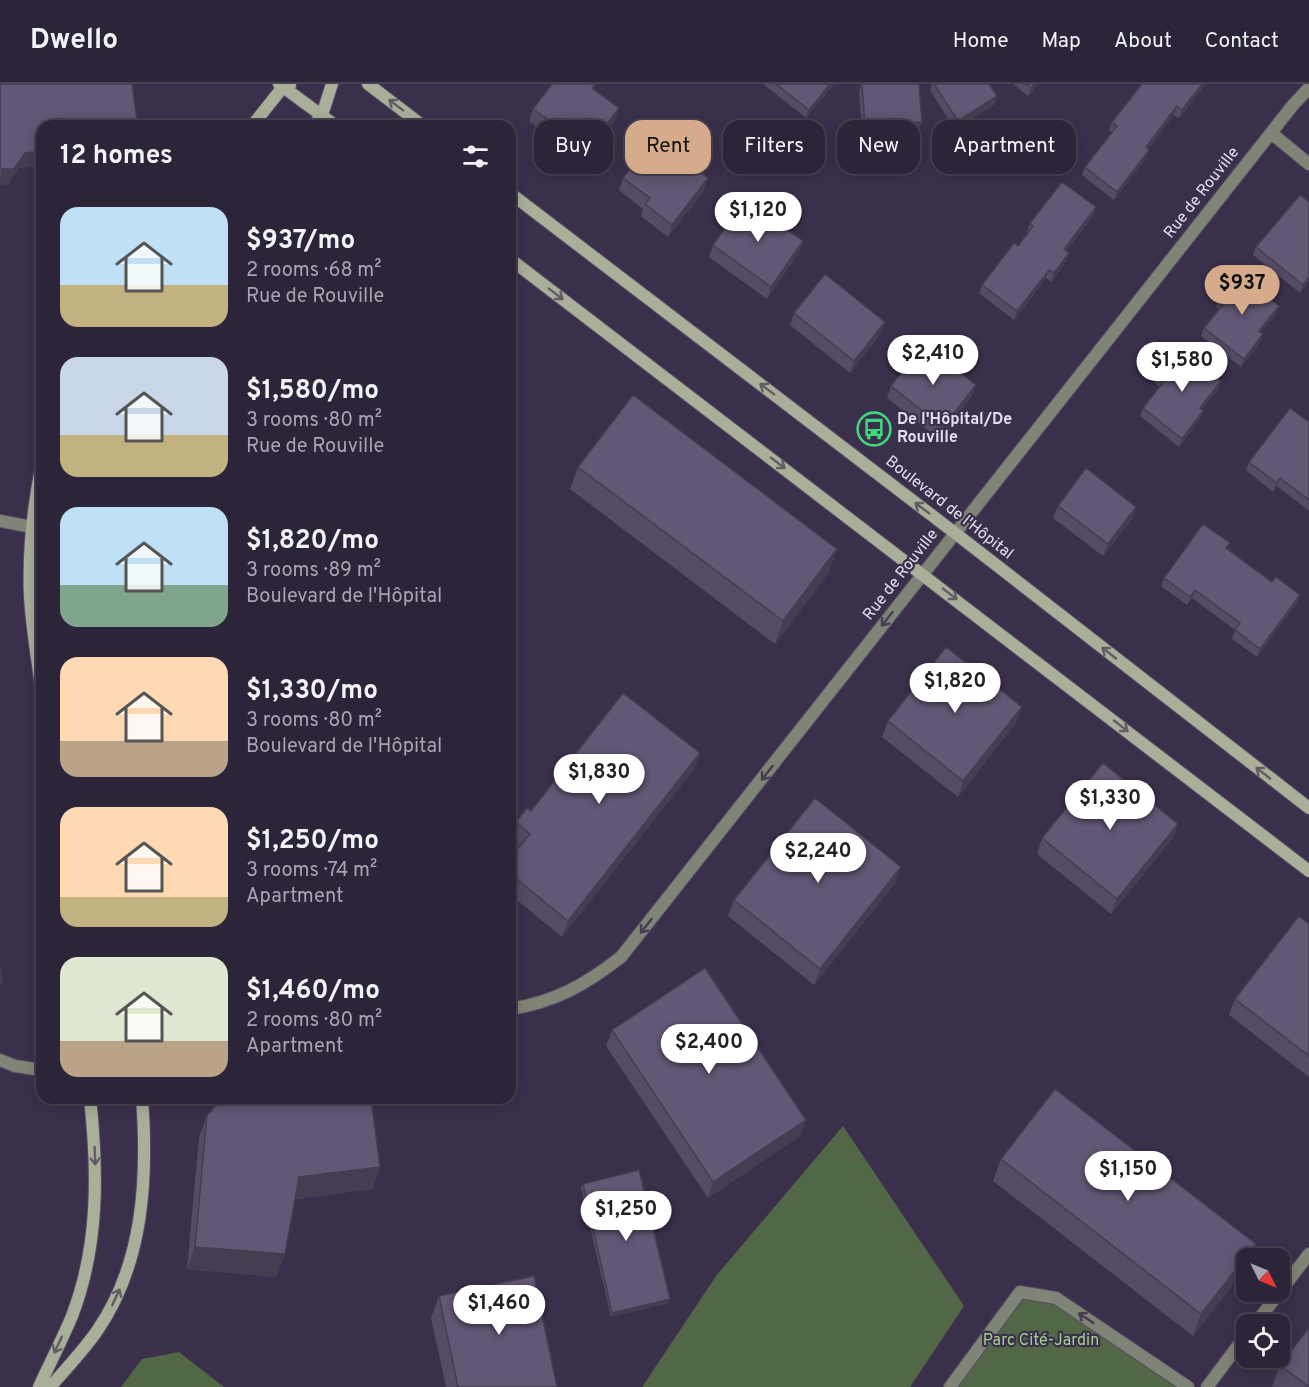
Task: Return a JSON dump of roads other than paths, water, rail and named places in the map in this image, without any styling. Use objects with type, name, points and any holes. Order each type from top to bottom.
[{"type":"main road","points":[[318,120],[322,115],[332,84]]},
{"type":"main road","points":[[368,84],[415,120]]},
{"type":"main road","points":[[257,120],[284,85],[328,120]]},
{"type":"main road","name":"Boulevard de l'Hôpital","points":[[516,198],[955,533],[1309,808]]},
{"type":"main road","points":[[516,264],[923,573],[1309,871]]},
{"type":"main road","points":[[36,538],[30,598],[36,646]]},
{"type":"main road","points":[[39,1387],[72,1315],[93,1233],[96,1174],[90,1104]]},
{"type":"main road","points":[[50,1387],[98,1330],[130,1264],[145,1174],[142,1104]]},
{"type":"street","name":"Rue de Rouville","points":[[516,1008],[532,1006],[563,995],[594,978],[621,957],[1293,105],[1309,88]]},
{"type":"street","points":[[1271,133],[1309,164]]},
{"type":"street","points":[[0,521],[36,528]]},
{"type":"street","points":[[0,1060],[15,1066],[36,1069]]},
{"type":"street","points":[[1262,1314],[1309,1254]]},
{"type":"street","points":[[950,1387],[1020,1292],[1056,1298],[1188,1387]]},
{"type":"street","points":[[1207,1387],[1236,1348]]},
{"type":"place","name":"De l'Hôpital/De Rouville","points":[[874,429]]},
{"type":"park label","name":"Parc Cité-Jardin","points":[[1041,1341]]}]
